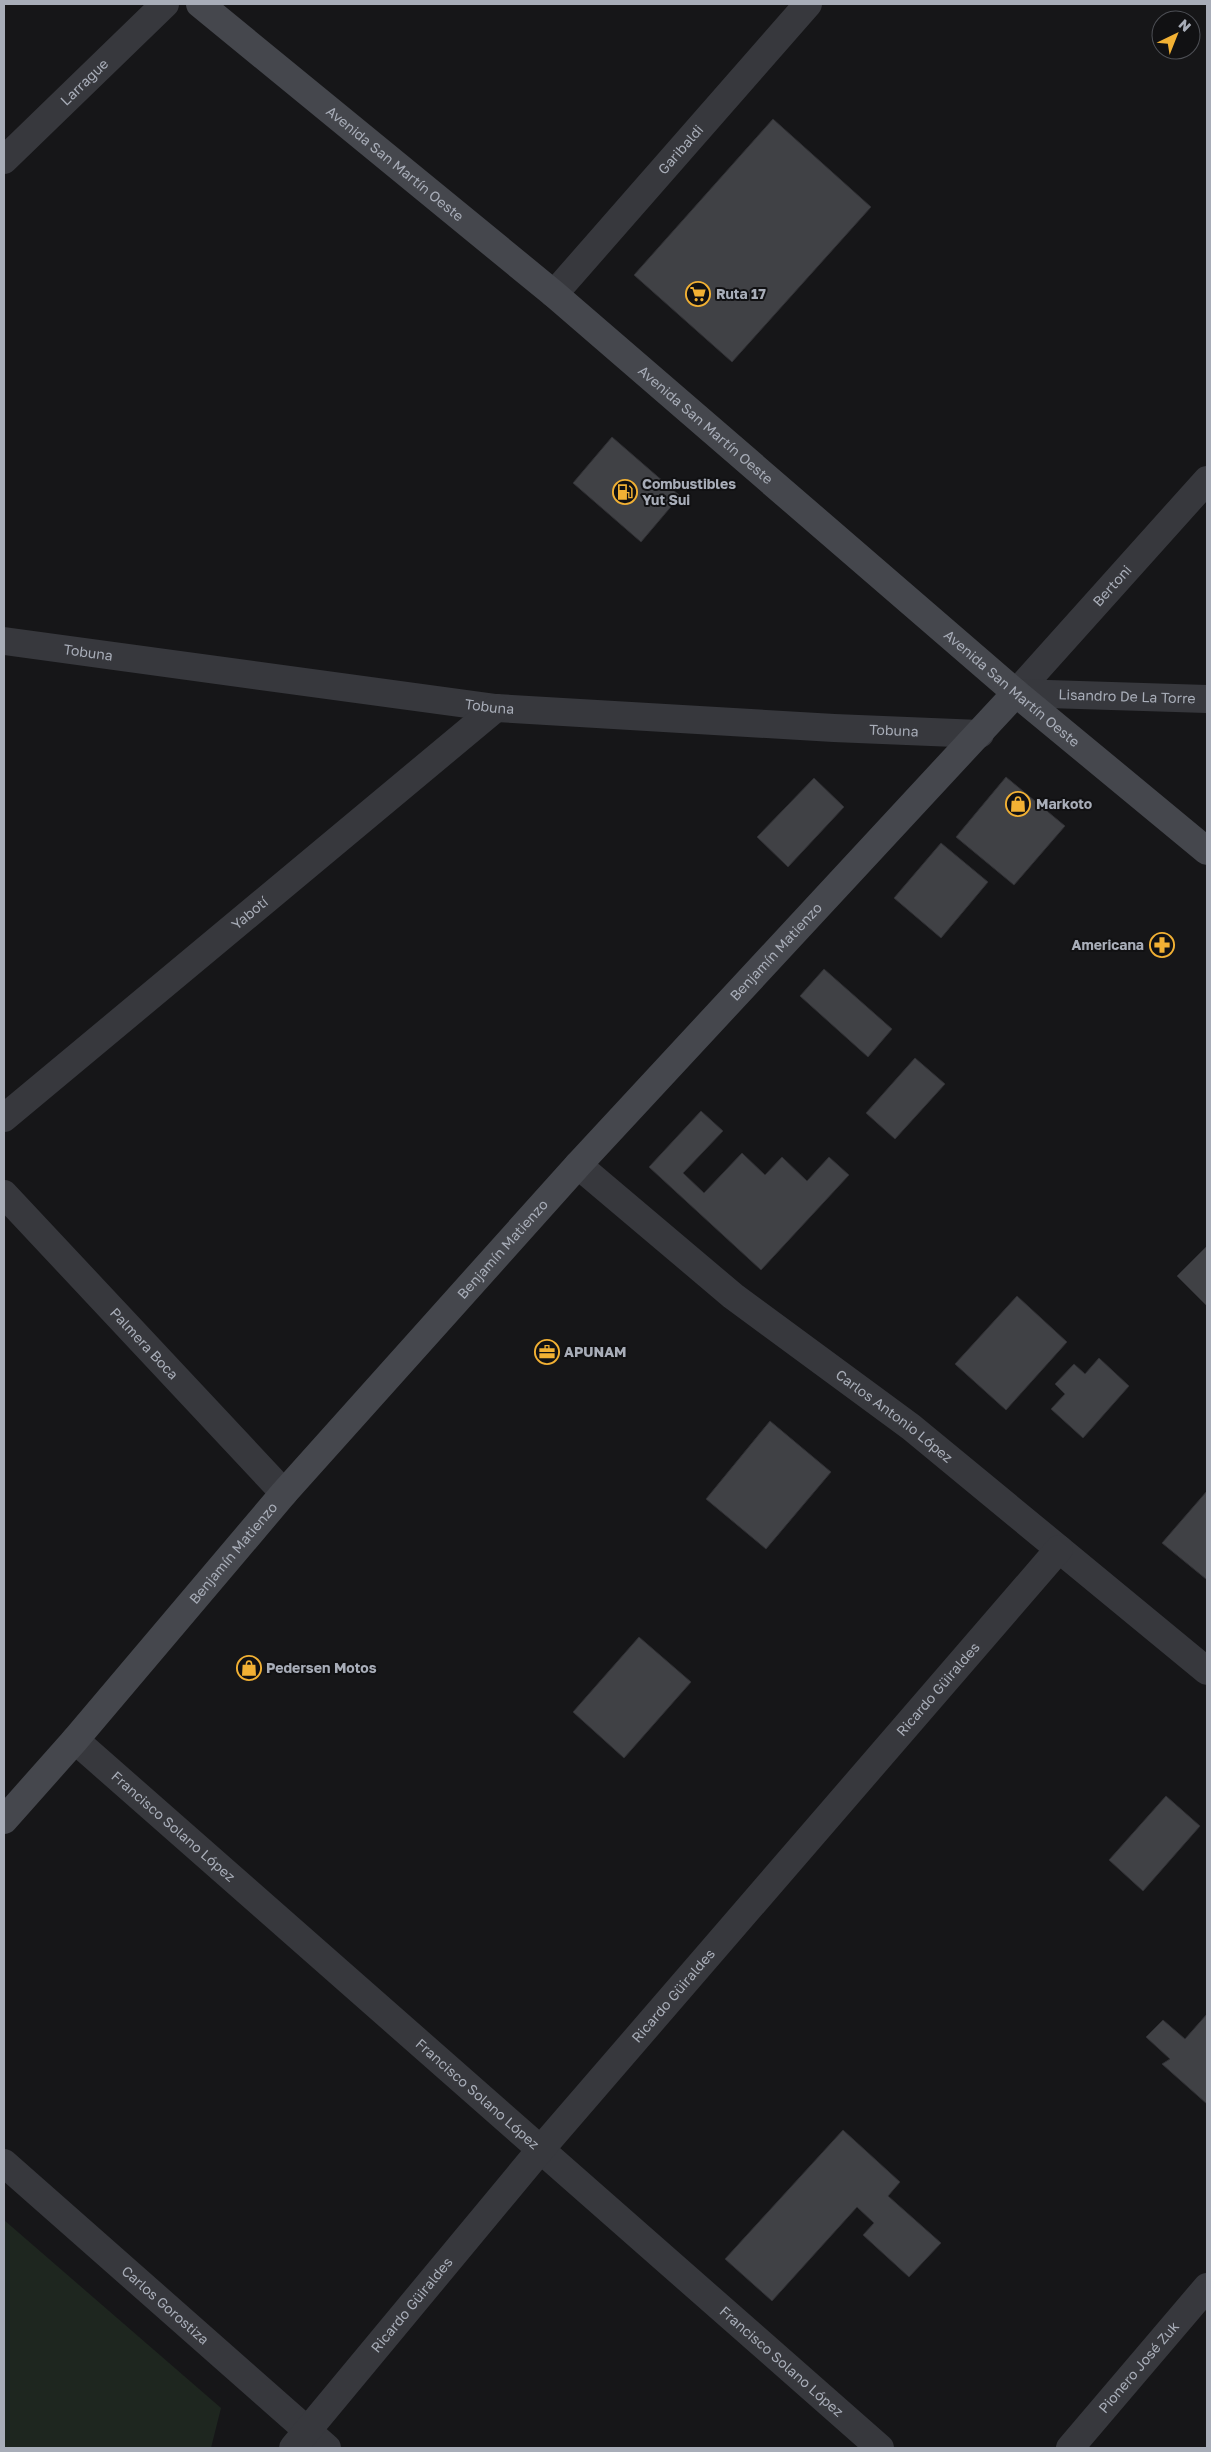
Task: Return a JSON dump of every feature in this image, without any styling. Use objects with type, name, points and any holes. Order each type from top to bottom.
[{"type":"main road","name":"Avenida San Martín Oeste","points":[[200,4],[554,294],[1016,693],[1207,851]]},
{"type":"main road","name":"Benjamín Matienzo","points":[[4,1820],[75,1740],[284,1494],[578,1165],[980,734],[1016,693]]},
{"type":"street","name":"Larrague","points":[[4,160],[165,4]]},
{"type":"street","name":"Garibaldi","points":[[554,294],[808,4]]},
{"type":"street","name":"Bertoni","points":[[1016,693],[1207,480]]},
{"type":"street","name":"Tobuna","points":[[4,641],[496,708],[824,728],[980,734]]},
{"type":"street","name":"Lisandro De La Torre","points":[[1016,693],[1207,699]]},
{"type":"street","name":"Yabotí","points":[[4,1118],[496,708]]},
{"type":"street","name":"Carlos Antonio López","points":[[578,1165],[733,1296],[912,1427],[1207,1671]]},
{"type":"street","name":"Palmera Boca","points":[[4,1194],[284,1494]]},
{"type":"street","name":"Ricardo Güiraldes","points":[[309,2443],[541,2149],[1059,1549]]},
{"type":"street","name":"Francisco Solano López","points":[[75,1740],[880,2448]]},
{"type":"street","name":"Carlos Gorostiza","points":[[4,2163],[309,2443]]},
{"type":"street","name":"Pionero José Zuk","points":[[1070,2448],[1207,2287]]},
{"type":"shaded area","points":[[4,2220],[221,2408],[211,2448],[4,2448]]},
{"type":"building","points":[[773,119],[871,207],[732,362],[634,275]]},
{"type":"building","points":[[612,437],[680,496],[641,542],[573,483]]},
{"type":"building","points":[[1006,777],[1065,826],[1014,885],[956,837]]},
{"type":"building","points":[[814,778],[844,807],[788,867],[757,837]]},
{"type":"building","points":[[941,843],[988,882],[941,938],[894,898]]},
{"type":"building","points":[[824,969],[892,1029],[868,1057],[800,996]]},
{"type":"building","points":[[915,1058],[945,1084],[895,1139],[866,1113]]},
{"type":"building","points":[[701,1111],[723,1131],[683,1173],[704,1193],[742,1153],[765,1175],[782,1157],[807,1181],[829,1157],[849,1175],[761,1270],[649,1167]]},
{"type":"building","points":[[1207,1246],[1207,1306],[1177,1276]]},
{"type":"building","points":[[1017,1296],[1067,1342],[1006,1410],[955,1364]]},
{"type":"building","points":[[1099,1358],[1129,1386],[1083,1438],[1051,1409],[1065,1394],[1055,1384],[1074,1364],[1085,1374]]},
{"type":"building","points":[[770,1421],[831,1472],[766,1549],[706,1499]]},
{"type":"building","points":[[1207,1491],[1207,1577],[1206,1579],[1162,1543]]},
{"type":"building","points":[[639,1637],[691,1682],[624,1758],[573,1712]]},
{"type":"building","points":[[1166,1796],[1200,1826],[1143,1891],[1109,1860]]},
{"type":"building","points":[[1207,2014],[1207,2104],[1162,2064],[1170,2059],[1146,2037],[1163,2020],[1185,2039]]},
{"type":"building","points":[[843,2130],[900,2182],[888,2196],[941,2243],[909,2277],[863,2235],[874,2223],[857,2207],[772,2301],[725,2259]]},
{"type":"place","name":"Ruta 17","points":[[698,294]]},
{"type":"place","name":"Combustibles Yut Sui","points":[[625,492]]},
{"type":"place","name":"Markoto","points":[[1018,804]]},
{"type":"place","name":"Americana","points":[[1162,945]]},
{"type":"place","name":"APUNAM","points":[[547,1352]]},
{"type":"place","name":"Pedersen Motos","points":[[249,1668]]}]
